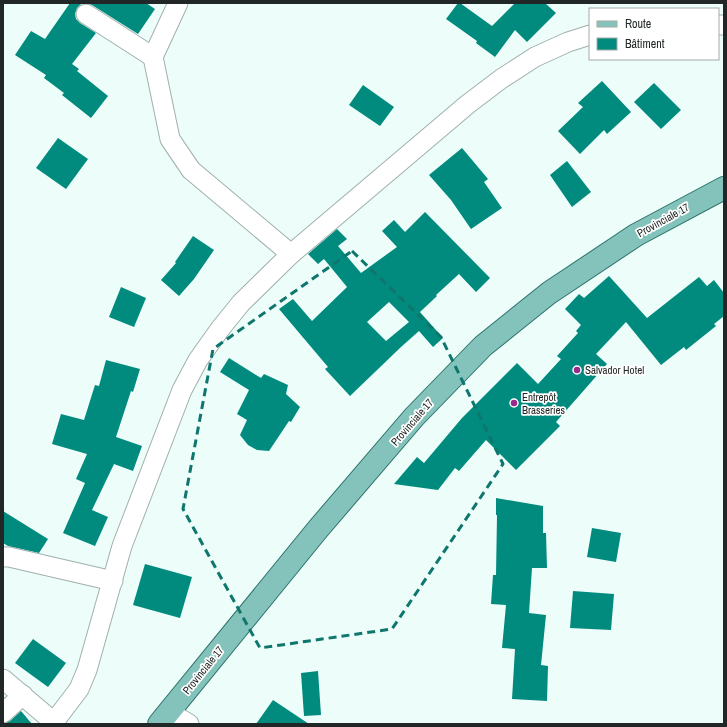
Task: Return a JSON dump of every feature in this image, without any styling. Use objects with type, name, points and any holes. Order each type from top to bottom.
[{"type":"main road","name":"Provinciale 17","points":[[164,718],[318,529],[414,417],[483,346],[549,293],[636,235],[724,188]]},
{"type":"street","points":[[178,3],[153,57],[170,139],[191,170],[292,254]]},
{"type":"street","points":[[86,14],[153,57]]},
{"type":"street","points":[[3,679],[55,723],[78,689],[87,670],[122,546],[182,390],[198,360],[241,303],[292,254],[415,148],[501,79],[535,57],[568,42],[589,35]]},
{"type":"street","points":[[3,557],[9,557],[113,581]]},
{"type":"street","points":[[3,713],[23,696]]},
{"type":"street","points":[[164,718],[189,724]]},
{"type":"highlighted area","points":[[352,251],[441,337],[503,464],[392,629],[260,648],[183,509],[213,349]]},
{"type":"building","points":[[70,3],[86,3],[81,4],[77,8],[75,14],[76,19],[96,33],[72,64],[79,69],[77,71],[108,96],[91,118],[62,95],[64,93],[44,78],[46,75],[15,55],[31,31],[45,39]]},
{"type":"building","points":[[86,3],[146,3],[155,9],[138,34],[92,5]]},
{"type":"building","points":[[458,3],[492,26],[515,3],[545,3],[556,13],[527,42],[515,30],[495,57],[476,43],[477,41],[446,19]]},
{"type":"building","points":[[602,81],[631,112],[607,134],[604,130],[580,154],[558,131],[583,107],[578,103]]},
{"type":"building","points":[[654,83],[681,110],[661,129],[634,102]]},
{"type":"building","points":[[363,85],[394,107],[380,126],[349,105]]},
{"type":"building","points":[[58,138],[88,159],[66,189],[36,168]]},
{"type":"building","points":[[462,148],[488,179],[484,182],[502,208],[471,229],[451,200],[429,175]]},
{"type":"building","points":[[567,161],[591,192],[572,207],[550,175]]},
{"type":"building","points":[[425,212],[490,278],[476,292],[459,274],[420,312],[443,338],[433,347],[419,331],[350,396],[325,369],[328,367],[279,309],[293,299],[312,321],[347,287],[324,259],[318,264],[308,254],[337,229],[347,239],[338,246],[361,273],[397,247],[382,231],[394,220],[405,232]],"holes":[[[389,302],[409,322],[386,341],[367,322]]]},
{"type":"building","points":[[193,236],[214,250],[194,279],[179,296],[161,280],[176,263],[175,262]]},
{"type":"building","points":[[609,276],[647,318],[699,277],[707,286],[714,280],[724,293],[724,316],[714,324],[716,326],[686,350],[684,347],[661,365],[626,322],[596,354],[607,364],[556,422],[560,426],[516,470],[486,440],[459,471],[455,468],[438,490],[394,484],[417,457],[424,463],[462,418],[517,363],[538,384],[561,359],[557,356],[578,333],[576,331],[581,325],[565,309],[579,294],[584,298]]},
{"type":"building","points":[[121,287],[146,298],[134,327],[109,317]]},
{"type":"building","points":[[229,358],[261,378],[264,374],[288,385],[286,394],[300,407],[291,422],[289,421],[269,451],[257,450],[248,445],[240,435],[247,420],[237,414],[249,390],[220,372]]},
{"type":"building","points":[[106,360],[140,369],[116,437],[142,446],[133,471],[114,464],[92,510],[108,517],[95,546],[63,533],[85,483],[76,479],[87,454],[52,444],[61,414],[84,420],[95,385],[99,386]]},
{"type":"building","points":[[496,498],[543,506],[543,533],[546,533],[547,568],[532,568],[529,613],[546,615],[541,665],[548,666],[547,701],[512,699],[515,649],[502,648],[506,605],[491,604],[493,575],[496,575]]},
{"type":"building","points":[[3,511],[48,539],[39,553],[8,546],[3,543]]},
{"type":"building","points":[[592,528],[621,533],[616,562],[587,557]]},
{"type":"building","points":[[145,564],[192,577],[180,618],[133,605]]},
{"type":"building","points":[[573,591],[614,594],[611,630],[570,628]]},
{"type":"building","points":[[33,639],[66,663],[48,687],[15,663]]},
{"type":"building","points":[[318,671],[321,715],[304,716],[301,673]]},
{"type":"building","points":[[273,700],[309,724],[256,724]]},
{"type":"building","points":[[21,711],[32,724],[3,724],[10,721]]},
{"type":"place","name":"Salvador Hotel","points":[[577,370]]},
{"type":"place","name":"Entrepôt Brasseries","points":[[514,403]]}]
